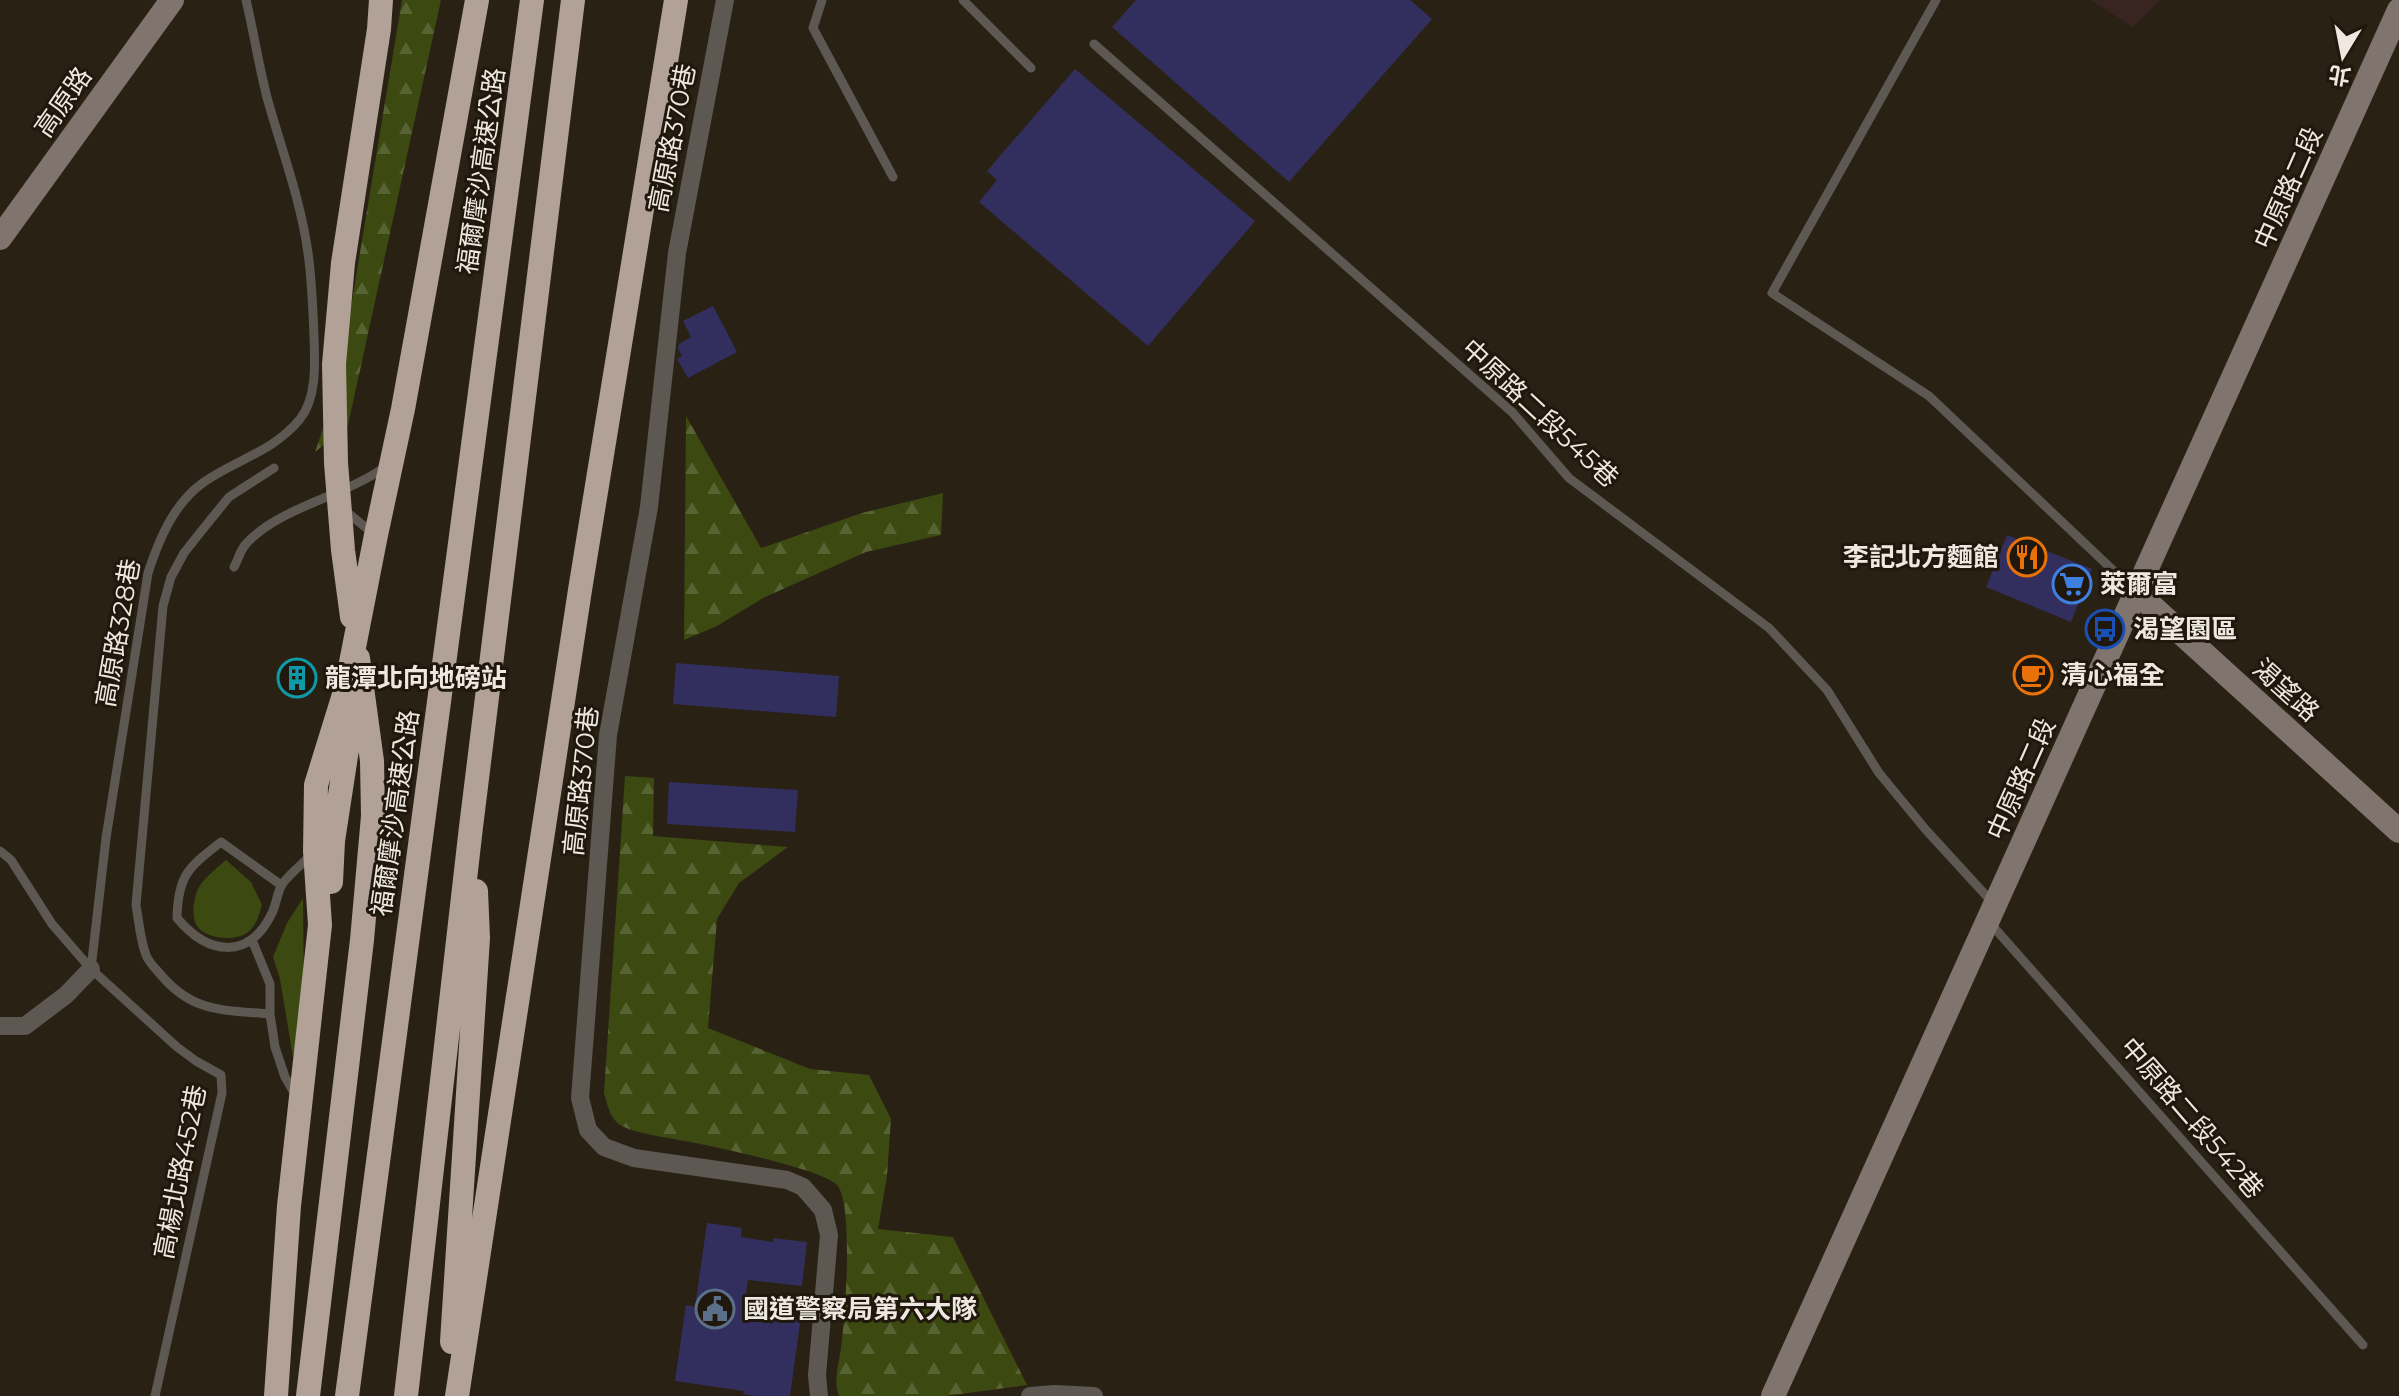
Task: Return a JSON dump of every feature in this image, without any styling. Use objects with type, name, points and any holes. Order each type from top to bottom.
[{"type":"highway","points":[[308,1396],[362,940],[373,816],[372,761],[343,550],[336,463],[334,364],[343,263],[381,0]]},
{"type":"highway","points":[[276,1396],[289,1206],[320,925],[315,851],[316,785],[346,688],[403,409],[477,0]]},
{"type":"highway","name":"福爾摩沙高速公路","points":[[347,1396],[532,0]]},
{"type":"highway","points":[[406,1396],[471,827],[573,0]]},
{"type":"highway","points":[[454,1396],[582,574],[676,0]]},
{"type":"highway","points":[[316,965],[331,910],[333,841],[353,711],[367,579]]},
{"type":"highway","points":[[454,1396],[453,1305],[478,938],[471,827]]},
{"type":"street","name":"高原路","points":[[0,238],[172,0]]},
{"type":"street","name":"高原路370巷","points":[[725,0],[677,253],[649,507],[608,735],[580,1098],[588,1130],[604,1147],[634,1158],[787,1180],[803,1187],[823,1210],[829,1235],[817,1375],[819,1396]]},
{"type":"street","name":"中原路二段","points":[[1773,1396],[2399,10]]},
{"type":"street","name":"渴望路","points":[[2136,592],[2399,831]]},
{"type":"street","points":[[0,1026],[25,1026],[66,995],[91,969]]},
{"type":"street","points":[[1030,1396],[1094,1396]]},
{"type":"lane","name":"高原路328巷","points":[[91,969],[118,760],[148,573],[158,544],[170,520],[190,494],[205,481],[282,438],[302,417],[312,391],[315,360],[308,251],[246,0]]},
{"type":"lane","points":[[822,0],[813,28],[893,177]]},
{"type":"lane","points":[[963,0],[1031,68]]},
{"type":"lane","points":[[1936,0],[1772,293],[1929,396],[2136,592]]},
{"type":"lane","name":"中原路二段545巷","points":[[1094,44],[1512,412],[1569,478],[1769,628],[1827,690],[1879,773],[1991,913]]},
{"type":"lane","points":[[234,567],[244,546],[271,523],[370,478],[392,462]]},
{"type":"lane","points":[[270,1014],[212,1008],[186,1000],[147,959],[136,905],[163,606],[171,577],[184,553],[229,497],[274,468]]},
{"type":"lane","points":[[328,497],[376,535]]},
{"type":"lane","points":[[281,885],[221,842],[186,873],[178,893],[177,918],[189,932],[214,947],[236,948],[252,940],[272,914],[281,885],[315,851]]},
{"type":"lane","points":[[0,851],[11,860],[52,924],[91,969]]},
{"type":"lane","name":"中原路二段542巷","points":[[1991,913],[2363,1345]]},
{"type":"lane","points":[[252,940],[270,984],[275,1047],[285,1077],[301,1103]]},
{"type":"lane","name":"高楊北路452巷","points":[[91,969],[177,1047],[221,1075],[222,1093],[155,1396]]},
{"type":"shaded area","points":[[2091,0],[2160,0],[2133,27]]},
{"type":"green space","points":[[402,0],[441,0],[348,425],[315,452],[338,385]]},
{"type":"green space","points":[[686,416],[761,548],[862,513],[943,493],[941,535],[866,552],[765,597],[717,626],[684,640]]},
{"type":"green space","points":[[625,776],[654,778],[653,836],[788,847],[739,883],[717,919],[708,1028],[810,1069],[869,1075],[891,1119],[887,1176],[878,1229],[953,1237],[1027,1385],[946,1396],[839,1396],[836,1378],[844,1313],[847,1238],[842,1196],[837,1185],[811,1172],[766,1159],[633,1130],[614,1119],[604,1093]]},
{"type":"green space","points":[[226,860],[251,882],[262,905],[250,930],[235,938],[205,933],[194,920],[193,910],[199,887]]},
{"type":"green space","points":[[303,898],[304,997],[293,1057],[280,979],[273,957],[287,923]]},
{"type":"building","points":[[1136,0],[1410,0],[1432,19],[1289,182],[1112,27]]},
{"type":"building","points":[[1075,69],[1255,221],[1148,346],[979,202],[997,180],[987,171]]},
{"type":"building","points":[[713,306],[737,352],[688,378],[677,359],[682,356],[679,344],[691,337],[683,321]]},
{"type":"building","points":[[2007,535],[2092,569],[2071,622],[1986,587]]},
{"type":"building","points":[[676,663],[839,676],[836,717],[673,704]]},
{"type":"building","name":"龍潭北向地磅站","points":[[291,665],[309,669],[304,691],[286,687]]},
{"type":"building","points":[[669,782],[798,790],[795,832],[667,824]]},
{"type":"building","name":"國道警察局第六大隊","points":[[707,1223],[742,1228],[741,1237],[773,1242],[773,1238],[807,1242],[802,1286],[748,1280],[744,1308],[801,1316],[790,1396],[756,1396],[743,1394],[744,1391],[675,1381],[686,1305],[695,1307]]},
{"type":"place","name":"李記北方麵館","points":[[2027,557]]},
{"type":"place","name":"萊爾富","points":[[2072,584]]},
{"type":"place","name":"渴望園區","points":[[2105,629]]},
{"type":"place","name":"清心福全","points":[[2033,675]]},
{"type":"place","name":"龍潭北向地磅站","points":[[297,678]]},
{"type":"place","name":"國道警察局第六大隊","points":[[715,1309]]}]
